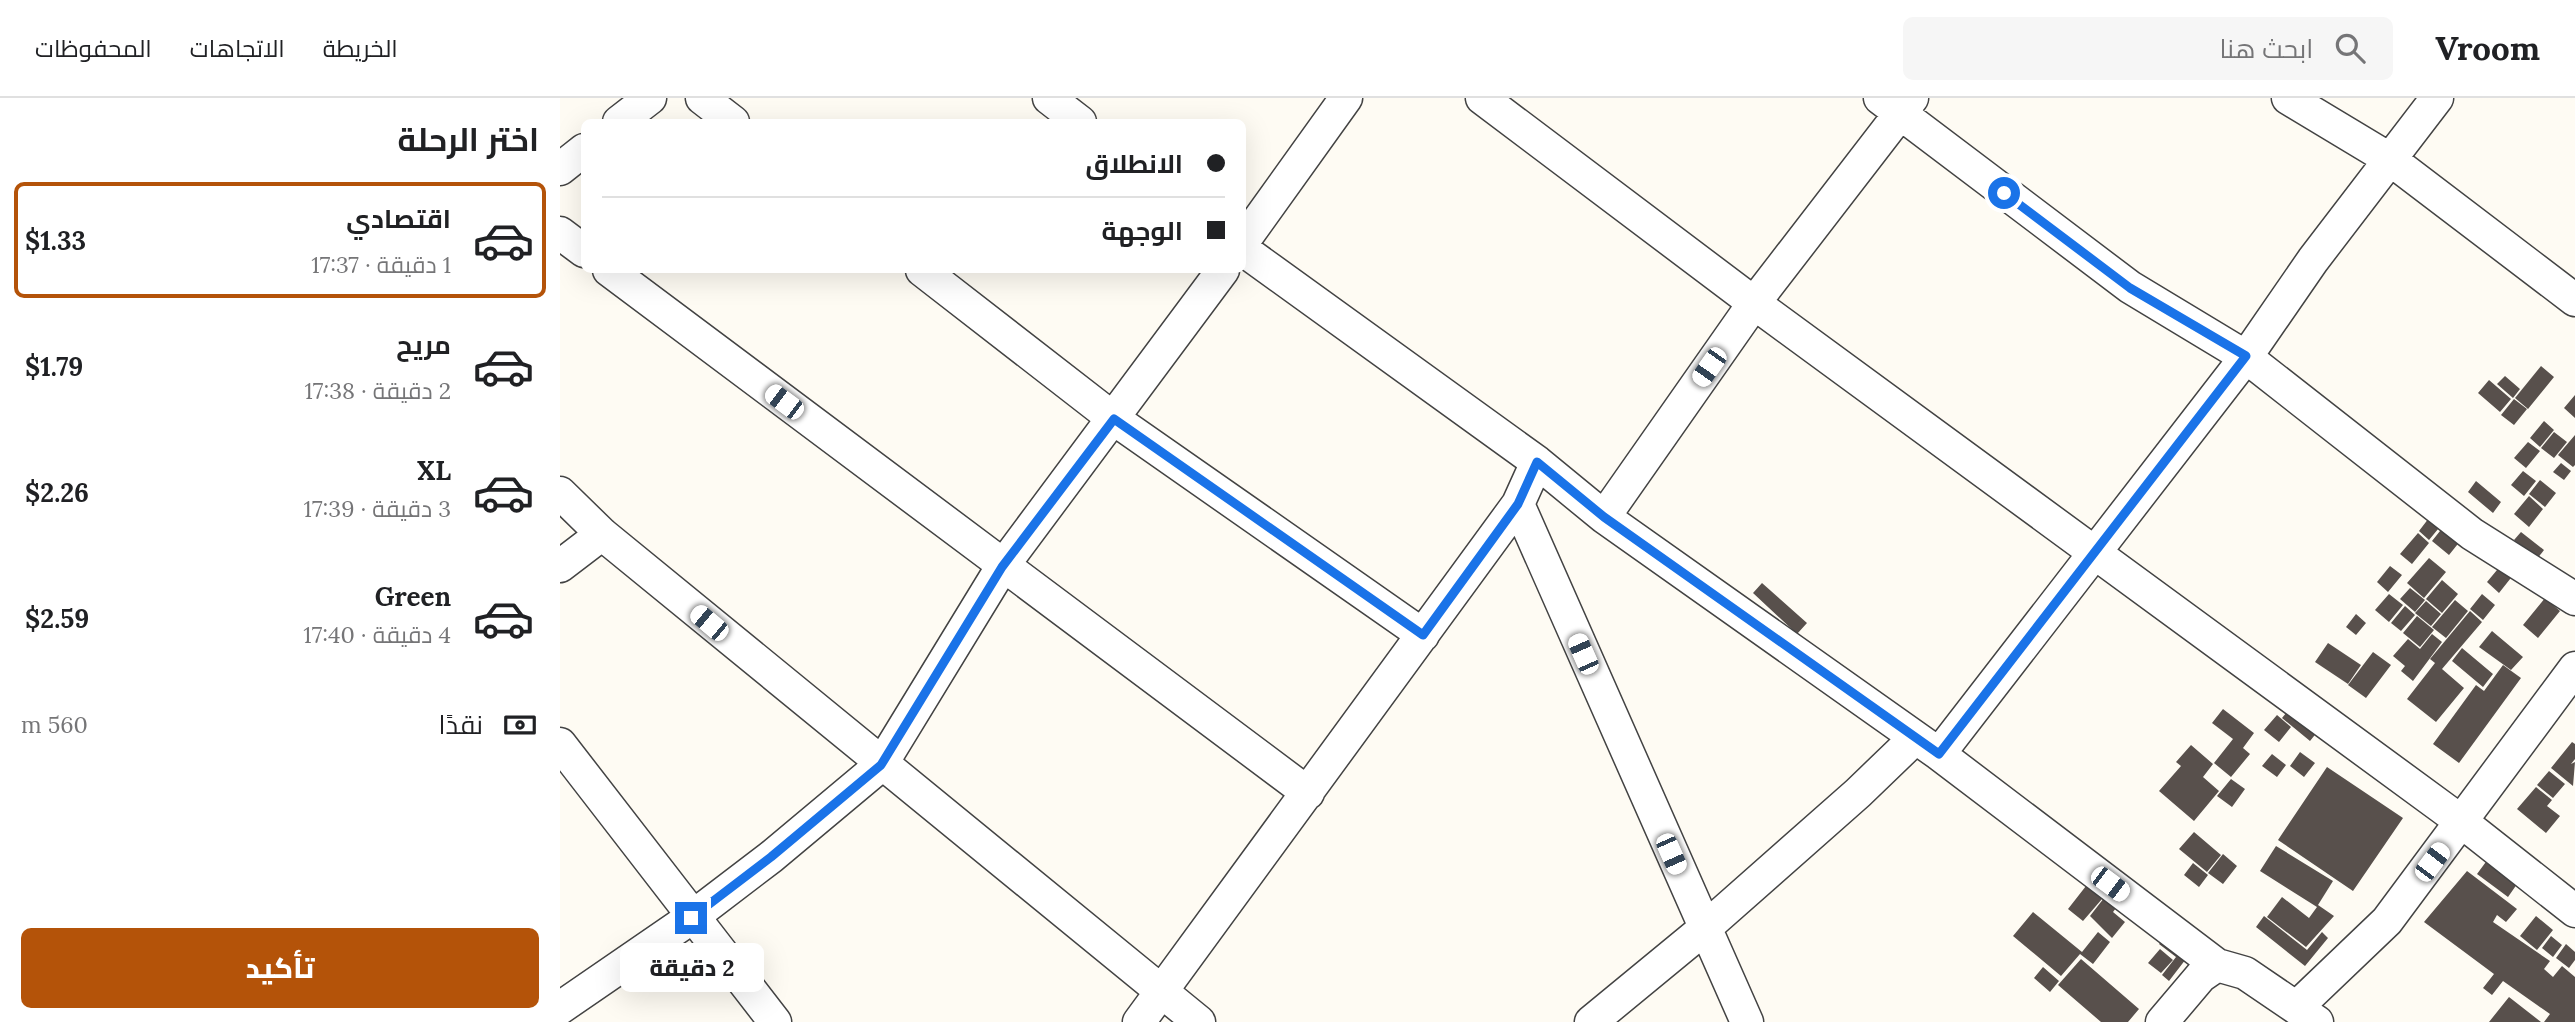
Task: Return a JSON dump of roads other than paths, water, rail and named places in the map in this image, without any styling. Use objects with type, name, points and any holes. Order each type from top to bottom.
[{"type":"street","points":[[623,119],[650,98]]},
{"type":"street","points":[[702,98],[729,119]]},
{"type":"street","points":[[1049,98],[1076,119]]},
{"type":"street","points":[[1246,237],[1346,98]]},
{"type":"street","points":[[1482,98],[1754,303],[2462,822],[2575,911]]},
{"type":"street","points":[[2288,98],[2391,160],[2575,300]]},
{"type":"street","points":[[1591,1022],[1704,929],[1858,793],[1927,746],[2097,553],[2246,356],[2313,260],[2437,98]]},
{"type":"street","points":[[1604,517],[1897,103],[2130,288],[2246,356],[2472,534],[2575,599]]},
{"type":"street","points":[[560,169],[581,152]]},
{"type":"street","points":[[560,233],[581,249]]},
{"type":"street","points":[[1246,252],[1537,462],[1604,517],[1927,746],[2217,965],[2245,973],[2307,1014],[2387,921],[2575,668]]},
{"type":"street","points":[[613,273],[1002,567],[1308,793]]},
{"type":"street","points":[[926,273],[1114,419],[1423,635]]},
{"type":"street","points":[[560,1009],[691,918],[771,857],[881,765],[1002,567],[1221,273]]},
{"type":"street","points":[[1139,1022],[1518,504],[1537,462]]},
{"type":"street","points":[[560,494],[602,534],[881,765],[1199,1022]]},
{"type":"street","points":[[1518,504],[1747,1022]]},
{"type":"street","points":[[560,566],[602,534]]},
{"type":"street","points":[[560,744],[691,918],[775,1022]]},
{"type":"street","points":[[2162,1022],[2201,976],[2217,965]]}]
